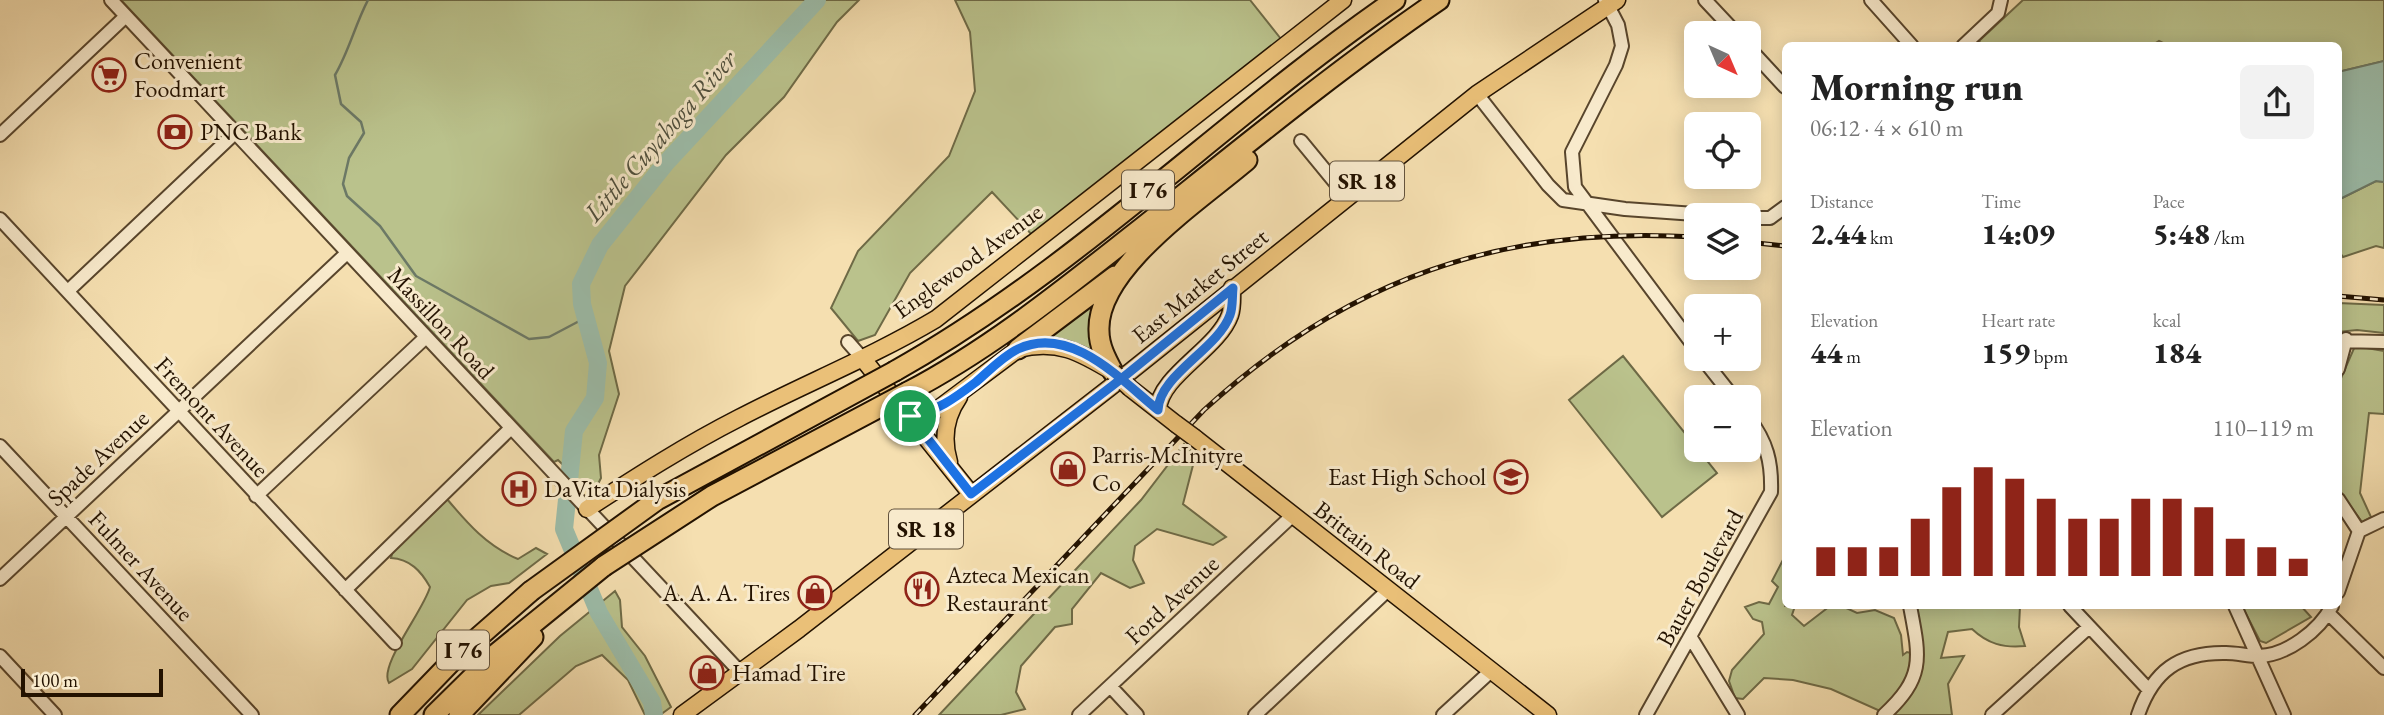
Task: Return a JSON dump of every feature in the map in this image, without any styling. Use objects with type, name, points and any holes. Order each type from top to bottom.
[{"type":"highway","name":"I 76","points":[[400,715],[457,656],[531,591],[595,542],[667,494],[958,334],[1028,285],[1318,56],[1395,0]]},
{"type":"highway","name":"I 76","points":[[434,715],[604,566],[712,496],[908,392],[982,348],[1048,302],[1371,49],[1439,0]]},
{"type":"highway","points":[[1018,349],[1130,264],[1150,243],[1371,49]]},
{"type":"highway","points":[[1113,372],[1100,343],[1099,321],[1107,298],[1130,264]]},
{"type":"highway","points":[[459,715],[551,613]]},
{"type":"main road","name":"Englewood Avenue","points":[[587,509],[662,460],[728,423],[863,359],[936,319],[1343,0]]},
{"type":"main road","name":"East Market Street","points":[[682,715],[741,673],[971,494],[1478,94],[1610,2]]},
{"type":"main road","points":[[1158,410],[1168,387],[1225,326],[1232,308],[1233,288]]},
{"type":"main road","name":"Brittain Road","points":[[1018,349],[1064,346],[1113,372],[1548,715]]},
{"type":"main road","points":[[910,416],[931,412],[962,393],[1018,349]]},
{"type":"main road","points":[[863,359],[971,494]]},
{"type":"main road","points":[[951,467],[945,446],[946,426],[962,393]]},
{"type":"street","name":"Massillon Road","points":[[111,0],[741,673]]},
{"type":"street","points":[[1705,0],[1725,21]]},
{"type":"street","points":[[1871,0],[1908,42]]},
{"type":"street","points":[[1967,42],[1998,13],[2001,0]]},
{"type":"street","points":[[1610,2],[1622,35],[1620,53],[1572,152],[1572,176],[1586,204],[1684,333]]},
{"type":"street","points":[[0,135],[126,16]]},
{"type":"street","points":[[1761,61],[1782,84]]},
{"type":"street","points":[[1478,94],[1556,194],[1568,202],[1684,213]]},
{"type":"street","points":[[69,290],[235,133]]},
{"type":"street","points":[[1301,141],[1347,197]]},
{"type":"street","points":[[1761,218],[1770,218],[1782,209]]},
{"type":"street","name":"Fremont Avenue","points":[[0,219],[69,290],[177,413],[395,643]]},
{"type":"street","name":"Spade Avenue","points":[[0,579],[347,253]]},
{"type":"street","points":[[256,496],[426,337]]},
{"type":"street","points":[[2342,340],[2384,342]]},
{"type":"street","points":[[848,342],[863,359]]},
{"type":"street","points":[[1712,371],[1724,385]]},
{"type":"street","points":[[345,590],[511,428]]},
{"type":"street","points":[[1761,437],[1779,467]]},
{"type":"street","name":"Fulmer Avenue","points":[[0,446],[252,715]]},
{"type":"street","name":"Bauer Boulevard","points":[[1646,715],[1771,492],[1779,467]]},
{"type":"street","points":[[2342,505],[2359,531]]},
{"type":"street","name":"Ford Avenue","points":[[1079,715],[1293,515]]},
{"type":"street","points":[[2342,580],[2359,531],[2384,519]]},
{"type":"street","points":[[1255,715],[1388,590]]},
{"type":"street","points":[[1884,715],[1915,678],[1917,660],[1910,609]]},
{"type":"street","points":[[2073,609],[2148,689]]},
{"type":"street","points":[[2236,609],[2284,715]]},
{"type":"street","points":[[2138,715],[2148,689],[2169,666],[2190,657],[2226,653],[2258,656],[2291,646],[2330,609],[2384,668]]},
{"type":"street","points":[[1992,715],[2089,627]]},
{"type":"street","points":[[1690,638],[1738,715]]},
{"type":"street","points":[[0,656],[55,715]]},
{"type":"street","points":[[1443,715],[1491,671]]},
{"type":"street","points":[[1110,686],[1137,715]]},
{"type":"green space","points":[[121,0],[859,0],[837,22],[784,97],[726,155],[625,286],[609,351],[619,394],[599,455],[601,478],[593,494],[558,460],[554,462]]},
{"type":"green space","points":[[955,0],[1250,0],[1281,39],[1033,236],[992,192],[910,273],[875,335],[858,341],[831,308],[858,251],[949,156],[975,91],[970,32]]},
{"type":"green space","points":[[2023,0],[2384,0],[2384,61],[2342,71],[2342,42],[1979,41]]},
{"type":"green space","points":[[2376,181],[2384,182],[2384,248],[2376,246],[2343,257],[2342,198]]},
{"type":"green space","points":[[1100,293],[1101,360],[1040,342]]},
{"type":"green space","points":[[2342,303],[2384,305],[2384,333],[2342,332]]},
{"type":"green space","points":[[2355,346],[2384,351],[2384,414],[2369,413],[2360,493],[2371,517],[2362,522],[2342,494],[2342,376]]},
{"type":"green space","points":[[1623,356],[1684,432],[1684,462],[1708,462],[1717,473],[1662,517],[1569,400]]},
{"type":"green space","points":[[1184,444],[1193,453],[1193,465],[1183,504],[1226,537],[1213,545],[1157,529],[1135,546],[1133,560],[1144,583],[1130,588],[1101,573],[1072,609],[1072,624],[1055,627],[1021,666],[1016,692],[1025,709],[1001,715],[939,715],[1141,500]]},
{"type":"green space","points":[[447,499],[479,534],[507,554],[518,559],[536,548],[547,554],[509,583],[491,586],[467,600],[412,669],[389,683],[387,675],[390,664],[430,587],[414,567],[391,558],[393,550]]},
{"type":"green space","points":[[1782,562],[1782,609],[1794,609],[1792,615],[1804,626],[1826,609],[1848,609],[1857,613],[1875,610],[1894,618],[1901,635],[1903,655],[1907,652],[1923,656],[1913,609],[2020,609],[2019,627],[2025,646],[1996,644],[1972,629],[1948,632],[1941,658],[1964,656],[1948,684],[1952,715],[1889,715],[1831,689],[1793,680],[1764,678],[1743,699],[1735,698],[1729,681],[1732,670],[1764,634],[1762,622],[1753,619],[1745,607],[1759,602],[1769,604],[1778,587],[1772,581]]},
{"type":"green space","points":[[615,591],[620,600],[622,627],[645,656],[671,707],[660,715],[645,715],[628,680],[602,655],[576,666],[519,715],[478,715],[560,636]]},
{"type":"green space","points":[[2244,609],[2304,609],[2311,617],[2266,643],[2260,641]]},
{"type":"shaded area","points":[[2384,61],[2384,182],[2376,181],[2342,198],[2342,71]]},
{"type":"waterway","points":[[368,0],[335,75],[341,104],[361,122],[364,133],[349,158],[343,184],[347,196],[380,226],[416,276],[529,339],[549,337],[585,318]]},
{"type":"waterway","name":"Little Cuyahoga River","points":[[654,715],[652,702],[599,613],[564,529],[574,431],[595,398],[598,363],[582,304],[581,284],[600,245],[665,164],[817,0]]},
{"type":"railway","points":[[915,715],[1204,410],[1258,364],[1314,326],[1371,295],[1431,270],[1493,252],[1557,241],[1625,236],[1684,237]]},
{"type":"railway","points":[[1761,243],[1782,246]]},
{"type":"railway","points":[[2342,296],[2384,300]]},
{"type":"place","name":"Convenient Foodmart","points":[[109,75]]},
{"type":"place","name":"PNC Bank","points":[[175,132]]},
{"type":"place","name":"Parris-McInityre Co","points":[[1068,469]]},
{"type":"place","name":"East High School","points":[[1511,477]]},
{"type":"place","name":"DaVita Dialysis","points":[[519,489]]},
{"type":"place","name":"Azteca Mexican Restaurant","points":[[922,589]]},
{"type":"place","name":"A. A. A. Tires","points":[[815,593]]},
{"type":"place","name":"Hamad Tire","points":[[707,673]]},
{"type":"route","points":[[910,416],[938,409],[1018,349],[1048,345],[1076,350],[1113,372],[1130,388],[1158,410],[1161,397],[1168,387],[1225,326],[1232,308],[1233,288],[1126,375],[1112,386],[1024,453],[971,494],[910,416]]}]
